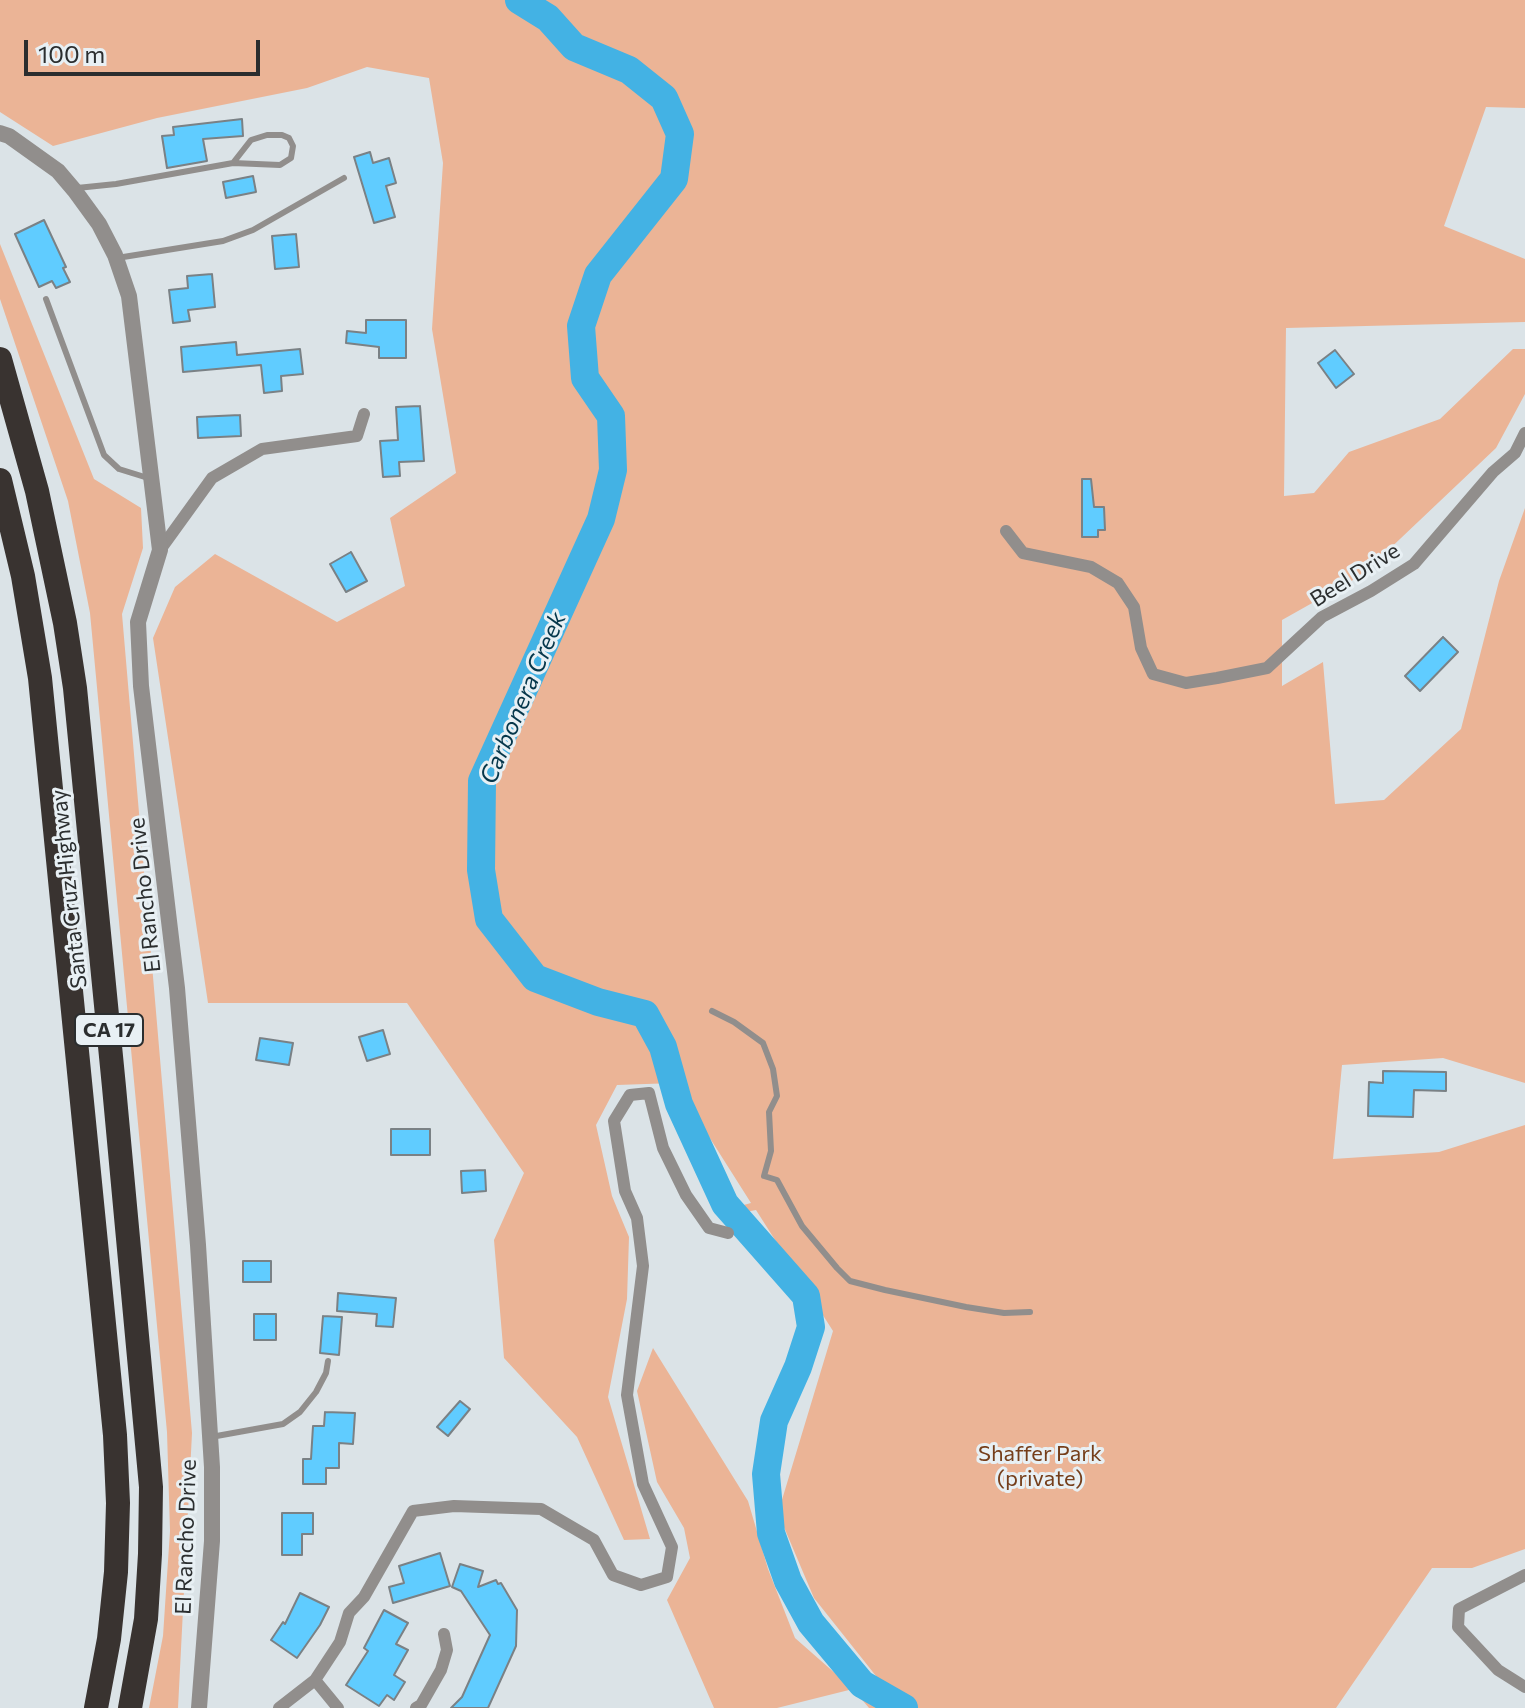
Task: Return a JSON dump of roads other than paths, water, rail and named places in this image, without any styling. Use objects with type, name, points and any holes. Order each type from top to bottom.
[{"type":"highway","name":"Santa Cruz Highway","points":[[0,359],[40,502],[68,639],[114,1087],[151,1487],[146,1619],[130,1708]]},
{"type":"highway","name":"Santa Cruz Highway","points":[[0,480],[23,576],[41,689],[115,1435],[118,1503],[116,1572],[109,1639],[96,1708]]},
{"type":"street","name":"El Rancho Drive","points":[[0,133],[58,171],[73,188],[99,224],[117,258],[129,296],[160,550],[138,622],[141,686],[177,988],[211,1437],[212,1541],[199,1708]]},
{"type":"street","points":[[160,550],[212,478],[262,449],[357,436],[364,414]]},
{"type":"street","name":"Beel Drive","points":[[1006,531],[1023,553],[1091,567],[1118,583],[1134,607],[1141,648],[1153,674],[1186,683],[1217,678],[1267,668],[1322,617],[1414,564],[1493,472],[1515,453],[1525,433]]},
{"type":"street","points":[[279,1708],[315,1680],[340,1642],[349,1613],[364,1597],[413,1511],[454,1506],[541,1509],[594,1540],[613,1575],[641,1585],[667,1577],[672,1547],[643,1484],[627,1395],[643,1266],[637,1218],[625,1191],[614,1121],[630,1095],[649,1093],[663,1148],[686,1195],[709,1228],[728,1233]]},
{"type":"street","points":[[1525,1575],[1459,1609],[1458,1627],[1498,1670],[1525,1687]]},
{"type":"street","points":[[416,1708],[441,1670],[447,1650],[444,1634]]},
{"type":"street","points":[[315,1680],[338,1708]]},
{"type":"lane","points":[[73,188],[116,184],[233,163],[280,165],[291,158],[293,146],[289,138],[282,135],[267,135],[251,140],[233,163]]},
{"type":"lane","points":[[117,258],[223,241],[253,230],[344,178]]},
{"type":"lane","points":[[46,299],[104,455],[119,469],[152,479]]},
{"type":"lane","points":[[712,1011],[763,1043],[773,1069],[777,1096],[769,1112],[771,1151],[764,1176],[777,1180],[802,1226],[850,1281],[966,1307],[1004,1313],[1030,1312]]},
{"type":"lane","points":[[211,1437],[283,1424],[300,1412],[316,1392],[326,1373],[328,1361]]},
{"type":"waterway","name":"Carbonera Creek","points":[[519,0],[548,18],[574,47],[629,70],[664,98],[680,134],[674,179],[598,275],[581,326],[585,378],[611,416],[613,470],[601,519],[482,781],[481,870],[489,919],[535,978],[598,1002],[645,1014],[663,1047],[679,1104],[725,1204],[806,1296],[811,1327],[798,1367],[774,1421],[766,1474],[771,1533],[788,1581],[811,1623],[862,1684],[904,1708]]},
{"type":"park label","name":"Shaffer Park (private)","points":[[1040,1466]]}]
